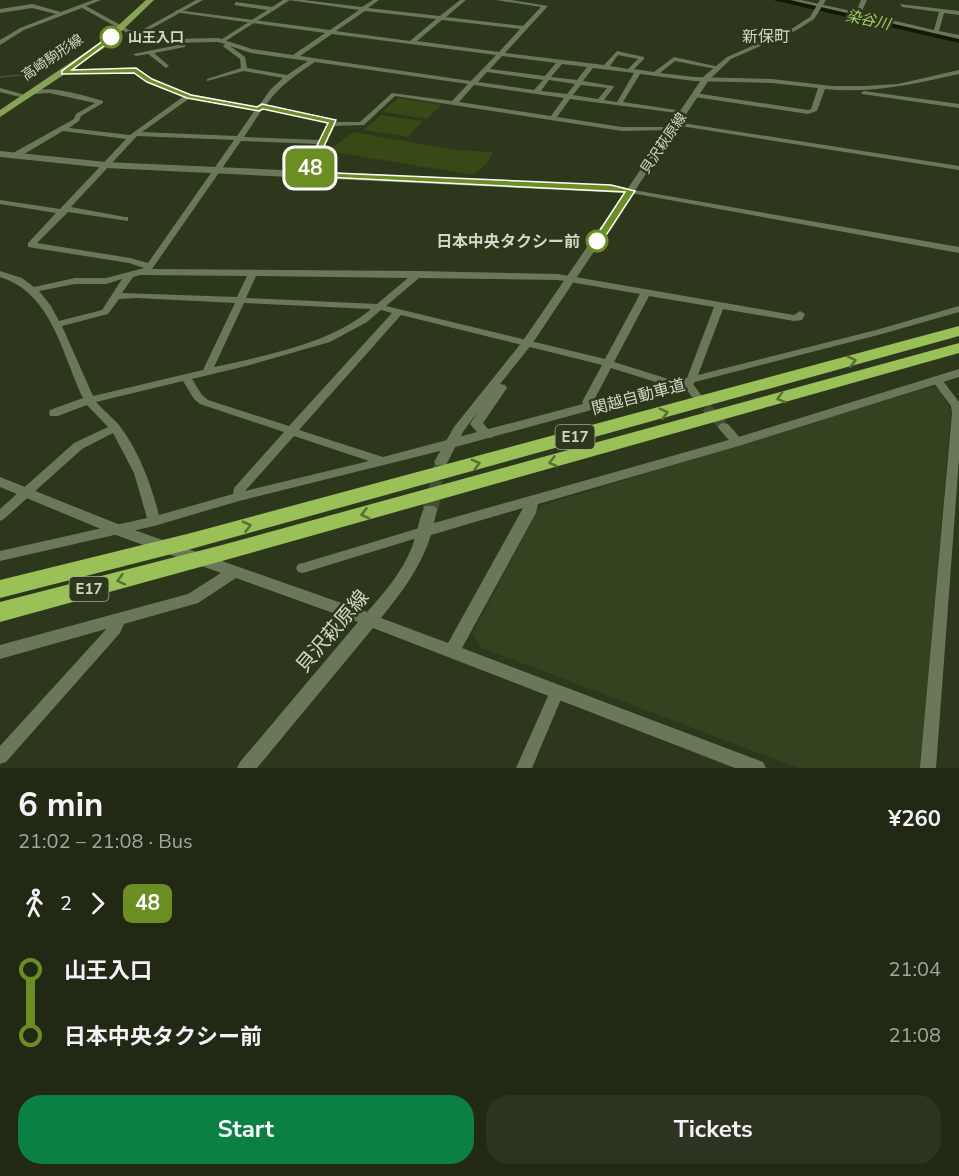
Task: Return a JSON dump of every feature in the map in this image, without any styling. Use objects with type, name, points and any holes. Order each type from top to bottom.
[{"type":"highway","name":"関越自動車道","points":[[0,589],[147,553],[959,332]]},
{"type":"highway","name":"E17","points":[[0,612],[222,554],[959,348]]},
{"type":"main road","name":"高崎駒形線","points":[[0,108],[119,27],[143,0]]},
{"type":"main road","name":"高崎駒形線","points":[[0,114],[64,72],[150,0]]},
{"type":"street","points":[[18,0],[62,14]]},
{"type":"street","points":[[0,42],[3,37],[98,0]]},
{"type":"street","points":[[136,34],[200,0]]},
{"type":"street","points":[[82,6],[136,34],[171,41],[222,40],[289,0],[522,28]]},
{"type":"street","points":[[295,57],[376,0]]},
{"type":"street","points":[[411,43],[463,0]]},
{"type":"street","points":[[454,103],[545,6],[499,0]]},
{"type":"street","points":[[794,0],[959,37]]},
{"type":"street","points":[[858,14],[864,0]]},
{"type":"street","points":[[894,23],[903,2],[959,13]]},
{"type":"street","points":[[236,4],[273,9]]},
{"type":"street","name":"貝沢萩原線","points":[[441,462],[460,425],[508,370],[706,79],[716,67],[729,58],[795,29],[812,18],[820,5]]},
{"type":"street","points":[[0,11],[32,6]]},
{"type":"street","points":[[936,32],[942,11]]},
{"type":"street","points":[[177,12],[683,78],[782,82],[959,106]]},
{"type":"street","points":[[222,40],[244,50],[683,113]]},
{"type":"street","points":[[222,40],[233,53],[243,58],[244,69]]},
{"type":"street","points":[[171,41],[184,53]]},
{"type":"street","points":[[136,54],[195,42]]},
{"type":"street","points":[[150,52],[166,66]]},
{"type":"street","points":[[605,68],[617,53],[642,58],[629,71]]},
{"type":"street","points":[[514,73],[529,58]]},
{"type":"street","points":[[656,74],[674,59],[716,67]]},
{"type":"street","points":[[148,270],[272,91],[314,60]]},
{"type":"street","points":[[536,92],[560,62]]},
{"type":"street","points":[[683,78],[697,64]]},
{"type":"street","points":[[553,118],[591,66]]},
{"type":"street","points":[[209,80],[244,69],[288,77]]},
{"type":"street","points":[[486,69],[611,87],[600,101]]},
{"type":"street","points":[[64,72],[136,70],[150,81],[189,96],[333,121],[333,124]]},
{"type":"street","points":[[619,104],[638,72]]},
{"type":"street","points":[[832,88],[898,86],[959,72]]},
{"type":"street","points":[[518,90],[530,76]]},
{"type":"street","points":[[695,95],[808,112],[814,111],[822,87]]},
{"type":"street","points":[[0,90],[20,95]]},
{"type":"street","points":[[16,155],[77,120],[78,115],[101,102],[49,91],[35,92]]},
{"type":"street","points":[[333,124],[362,124],[394,94],[622,129],[674,126],[959,168]]},
{"type":"street","points":[[148,270],[130,261],[31,245],[133,136],[189,96]]},
{"type":"street","points":[[307,174],[333,124]]},
{"type":"street","points":[[62,129],[133,136],[322,142]]},
{"type":"street","points":[[0,154],[106,165],[611,188],[959,250]]},
{"type":"street","points":[[0,202],[65,210],[85,210],[98,215],[125,219]]},
{"type":"street","points":[[32,290],[75,281],[106,281],[148,270],[558,277],[794,318],[799,318],[800,314]]},
{"type":"street","points":[[207,372],[253,273]]},
{"type":"street","points":[[0,274],[12,276],[32,290],[48,308],[89,400],[115,428],[136,462],[154,521]]},
{"type":"street","points":[[54,413],[89,400],[327,340],[364,320],[418,274]]},
{"type":"street","points":[[56,325],[102,313],[111,306],[129,276]]},
{"type":"street","points":[[590,406],[587,402],[646,292]]},
{"type":"street","points":[[116,296],[137,295],[380,307],[684,383],[696,395]]},
{"type":"street","points":[[684,383],[720,304]]},
{"type":"street","points":[[0,556],[154,521],[238,496],[448,445],[590,406],[879,333],[959,309]]},
{"type":"street","points":[[238,496],[238,491],[398,312]]},
{"type":"street","points":[[487,435],[476,424],[500,390],[508,370]]},
{"type":"street","points":[[303,567],[737,442],[959,374]]},
{"type":"street","points":[[186,377],[198,397],[204,402],[383,461]]},
{"type":"street","points":[[928,768],[957,413],[956,405],[936,380]]},
{"type":"street","points":[[724,427],[737,442]]},
{"type":"street","points":[[0,516],[78,446],[115,428]]},
{"type":"street","points":[[0,482],[118,530],[233,573],[370,620],[757,768]]},
{"type":"street","points":[[452,651],[529,513],[532,501]]},
{"type":"street","name":"貝沢萩原線","points":[[246,768],[400,584],[417,555],[426,531],[430,510]]},
{"type":"street","points":[[0,652],[193,599],[233,573]]},
{"type":"street","points":[[0,757],[116,629],[119,620]]},
{"type":"street","points":[[524,768],[557,692]]},
{"type":"shaded area","points":[[398,98],[441,105],[427,119],[383,112]]},
{"type":"shaded area","points":[[381,115],[423,121],[408,137],[364,130]]},
{"type":"shaded area","points":[[353,132],[456,150],[493,152],[487,163],[474,175],[328,151]]},
{"type":"shaded area","points":[[929,387],[939,389],[951,410],[921,768],[798,768],[482,648],[472,634],[540,506]]},
{"type":"waterway","name":"染谷川","points":[[777,0],[959,40]]},
{"type":"waterway","points":[[0,77],[31,74]]},
{"type":"tunnel","points":[[696,396],[724,427]]},
{"type":"tunnel","points":[[434,492],[440,465]]},
{"type":"tunnel","points":[[430,510],[434,490]]},
{"type":"bus line","name":"48","points":[[111,37],[64,72],[136,70],[150,81],[189,96],[259,109],[262,106],[333,121],[307,174],[611,188],[631,191],[597,241]]},
{"type":"place","name":"山王入口","points":[[111,37]]},
{"type":"place","name":"日本中央タクシー前","points":[[597,241]]},
{"type":"district","name":"新保町","points":[[766,36]]}]
